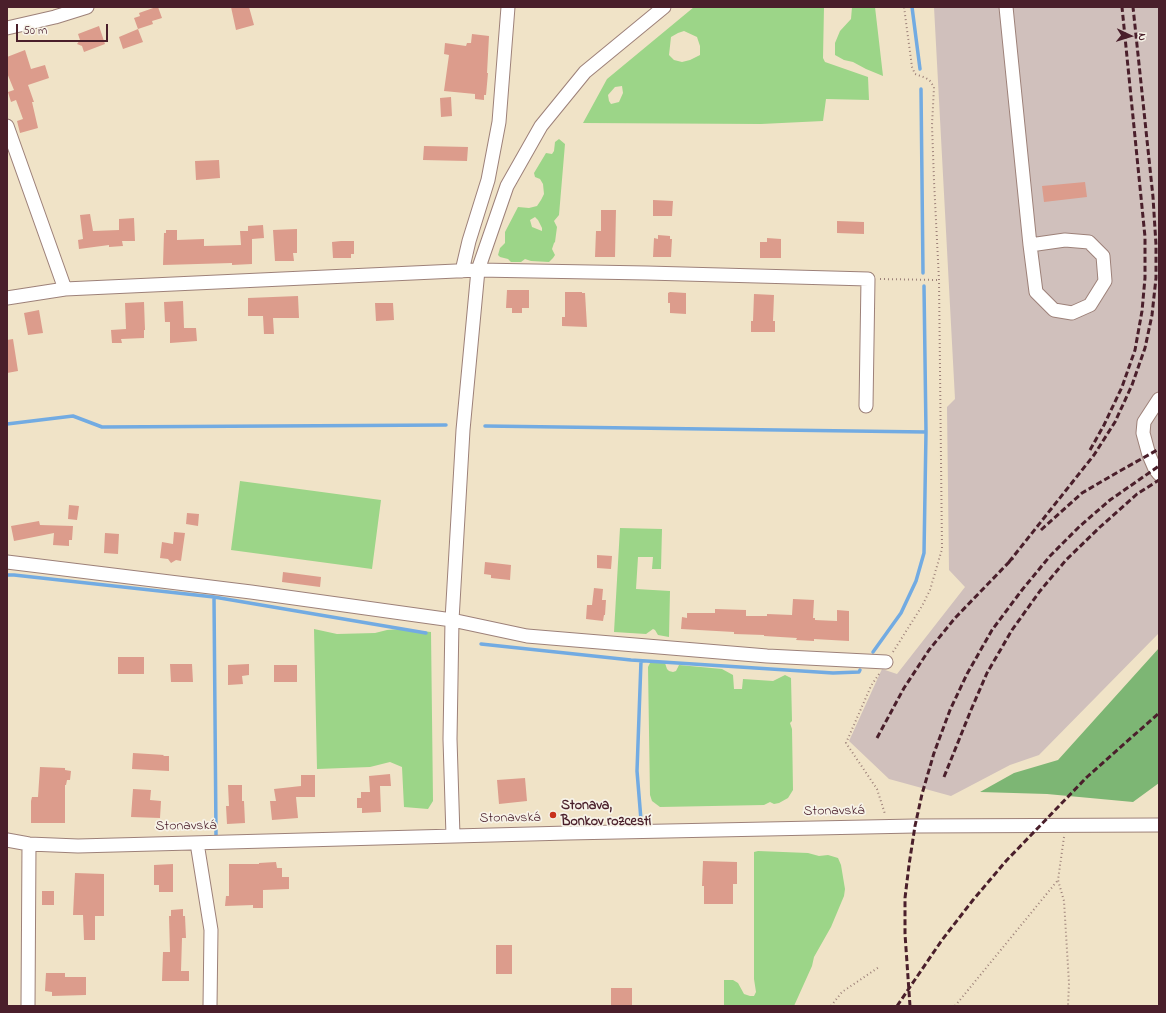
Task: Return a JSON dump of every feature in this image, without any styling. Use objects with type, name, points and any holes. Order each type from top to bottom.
[{"type":"street","points":[[7,28],[54,17],[87,7]]},
{"type":"street","points":[[462,271],[468,241],[488,180],[499,122],[508,7]]},
{"type":"street","points":[[453,836],[450,739],[452,620],[463,430],[478,270],[507,186],[542,126],[585,72],[664,7]]},
{"type":"street","points":[[1006,7],[1030,245],[1036,292],[1054,310],[1072,313],[1090,305],[1105,281],[1104,256],[1089,242],[1065,240],[1030,245]]},
{"type":"street","points":[[7,126],[65,289]]},
{"type":"street","points":[[7,298],[65,289],[478,270],[868,279],[866,406]]},
{"type":"street","points":[[1159,399],[1144,422],[1143,433],[1149,455],[1155,469],[1159,474]]},
{"type":"street","points":[[7,562],[258,593],[452,620],[527,636],[767,656],[886,662]]},
{"type":"street","name":"Stonavská","points":[[7,840],[29,844],[78,846],[453,836],[888,827],[1066,824],[1159,825]]},
{"type":"street","points":[[197,843],[211,930],[210,1006]]},
{"type":"street","points":[[28,1006],[29,844]]},
{"type":"path","points":[[888,827],[877,789],[846,743],[871,686],[922,606],[930,590],[942,549],[939,280],[932,125],[934,87],[926,78],[915,74],[912,67],[904,7]]},
{"type":"path","points":[[868,279],[939,280]]},
{"type":"path","points":[[1066,824],[1058,880],[1064,901],[1069,983],[1068,1006]]},
{"type":"path","points":[[955,1006],[1058,880]]},
{"type":"path","points":[[831,1006],[842,992],[879,966]]},
{"type":"shaded area","points":[[934,7],[1159,7],[1159,633],[1039,755],[1010,765],[951,796],[889,779],[849,741],[882,669],[897,674],[965,587],[949,570],[947,407],[955,399]]},
{"type":"green space","points":[[694,7],[824,7],[823,58],[825,62],[868,77],[869,100],[826,99],[823,121],[761,124],[583,123],[607,79]],"holes":[[[684,31],[697,37],[700,46],[700,55],[682,62],[674,60],[669,55],[671,37]],[[622,86],[623,93],[619,102],[611,104],[608,95],[615,87]]]},
{"type":"green space","points":[[852,7],[875,7],[883,76],[835,55],[835,43],[840,31],[851,19]]},
{"type":"green space","points":[[559,139],[565,144],[559,215],[554,221],[557,227],[555,242],[552,249],[555,255],[549,262],[531,261],[525,259],[521,262],[511,262],[508,259],[498,255],[500,248],[505,243],[505,232],[518,207],[529,208],[537,206],[541,200],[544,194],[543,184],[540,179],[535,177],[534,173],[546,153],[552,154],[554,151],[555,142]],"holes":[[[535,217],[542,228],[542,231],[532,227],[530,220]]]},
{"type":"green space","points":[[240,481],[381,500],[372,569],[231,550]]},
{"type":"green space","points":[[620,528],[662,529],[661,569],[652,569],[653,557],[638,557],[636,589],[670,591],[669,637],[658,635],[653,629],[646,634],[614,632]]},
{"type":"green space","points":[[314,629],[337,634],[375,633],[400,629],[431,632],[433,801],[428,809],[404,807],[402,767],[390,762],[370,767],[317,769]]},
{"type":"green space","points":[[1159,648],[1159,783],[1133,802],[1047,794],[980,792],[1014,773],[1058,760]]},
{"type":"green space","points":[[650,663],[665,663],[667,669],[673,672],[676,671],[679,665],[722,669],[733,675],[734,689],[742,689],[743,679],[773,681],[785,675],[791,678],[792,721],[790,723],[792,729],[793,790],[788,798],[779,803],[774,804],[770,802],[764,805],[660,807],[652,801],[650,795],[648,667]]},
{"type":"green space","points":[[754,852],[808,853],[819,856],[828,855],[838,858],[841,865],[845,889],[844,896],[831,927],[814,957],[812,966],[794,1006],[724,1006],[724,980],[733,980],[738,983],[744,994],[754,996],[756,992],[754,979]]},
{"type":"building","points":[[158,7],[162,18],[152,21],[153,24],[138,29],[134,18],[140,16],[139,13]]},
{"type":"building","points":[[231,7],[249,7],[254,25],[236,30]]},
{"type":"building","points":[[99,26],[105,44],[84,52],[82,46],[77,44],[80,40],[78,34]]},
{"type":"building","points":[[138,29],[143,42],[123,49],[119,37]]},
{"type":"building","points":[[472,34],[489,36],[488,73],[486,95],[484,95],[484,100],[475,99],[475,94],[444,91],[449,55],[444,54],[445,43],[466,46],[467,43],[471,43]]},
{"type":"building","points":[[25,50],[31,69],[45,65],[49,78],[28,85],[34,102],[32,102],[38,128],[20,133],[17,121],[23,119],[16,100],[11,102],[8,92],[14,90],[7,73],[7,57]]},
{"type":"building","points":[[451,97],[452,116],[441,117],[440,98]]},
{"type":"building","points":[[424,146],[468,147],[467,161],[423,160]]},
{"type":"building","points":[[219,160],[220,178],[196,180],[195,161]]},
{"type":"building","points":[[1085,182],[1087,197],[1044,202],[1042,186]]},
{"type":"building","points":[[653,200],[673,201],[672,216],[653,216]]},
{"type":"building","points":[[601,210],[616,210],[615,257],[595,257],[596,231],[601,231]]},
{"type":"building","points":[[90,214],[93,231],[119,230],[119,219],[134,218],[135,241],[122,241],[123,246],[109,247],[109,245],[79,249],[78,240],[83,239],[80,215]]},
{"type":"building","points":[[837,221],[864,222],[864,234],[837,233]]},
{"type":"building","points":[[263,225],[264,238],[252,239],[252,264],[232,265],[232,263],[163,265],[164,233],[166,233],[166,230],[177,230],[177,240],[204,239],[204,246],[241,245],[240,231],[248,231],[248,226]]},
{"type":"building","points":[[297,229],[297,253],[293,253],[294,261],[275,261],[273,230]]},
{"type":"building","points":[[658,235],[670,236],[670,239],[672,239],[671,257],[653,257],[654,238],[658,239]]},
{"type":"building","points":[[767,238],[781,239],[781,258],[760,258],[760,242],[767,242]]},
{"type":"building","points":[[354,241],[354,254],[351,254],[351,258],[333,258],[332,242]]},
{"type":"building","points":[[507,290],[529,290],[529,308],[522,308],[522,313],[512,313],[512,308],[506,308]]},
{"type":"building","points":[[565,292],[585,293],[587,327],[562,326],[562,317],[565,317]]},
{"type":"building","points":[[668,293],[686,293],[686,314],[670,313]]},
{"type":"building","points":[[754,294],[774,295],[773,321],[775,321],[775,332],[751,332]]},
{"type":"building","points":[[298,296],[299,318],[273,318],[274,334],[264,334],[263,316],[248,316],[248,298]]},
{"type":"building","points":[[183,301],[184,328],[196,328],[197,341],[170,343],[170,322],[165,322],[164,302]]},
{"type":"building","points":[[144,302],[144,338],[121,339],[122,343],[112,343],[111,330],[126,329],[125,303]]},
{"type":"building","points":[[375,303],[393,303],[394,320],[376,321]]},
{"type":"building","points":[[39,310],[43,333],[28,335],[24,313]]},
{"type":"building","points":[[13,339],[18,371],[7,373],[7,340]]},
{"type":"building","points":[[69,505],[79,506],[77,520],[68,519]]},
{"type":"building","points":[[187,513],[199,514],[198,526],[186,524]]},
{"type":"building","points":[[39,521],[40,525],[73,526],[72,540],[69,540],[69,546],[53,545],[54,533],[14,541],[11,526]]},
{"type":"building","points":[[174,532],[185,533],[181,561],[176,560],[171,563],[168,559],[160,558],[162,542],[173,544]]},
{"type":"building","points":[[105,533],[119,534],[118,554],[104,553]]},
{"type":"building","points":[[597,555],[612,556],[611,569],[597,568]]},
{"type":"building","points":[[485,562],[511,565],[510,580],[491,578],[491,575],[484,574]]},
{"type":"building","points":[[283,572],[321,577],[320,587],[282,582]]},
{"type":"building","points":[[594,588],[603,589],[602,600],[606,600],[603,621],[586,619],[587,605],[592,605]]},
{"type":"building","points":[[793,599],[814,600],[813,618],[815,618],[815,620],[837,621],[837,610],[849,611],[849,641],[814,639],[814,641],[796,640],[797,638],[681,629],[682,617],[687,618],[687,613],[715,613],[715,609],[746,610],[746,616],[767,616],[767,614],[792,615]]},
{"type":"building","points":[[118,657],[144,657],[144,674],[118,674]]},
{"type":"building","points":[[170,664],[192,664],[193,682],[171,682]]},
{"type":"building","points":[[249,664],[249,675],[242,676],[243,684],[228,685],[228,665]]},
{"type":"building","points":[[274,665],[297,665],[297,682],[274,682]]},
{"type":"building","points":[[133,753],[169,756],[169,771],[132,769]]},
{"type":"building","points":[[40,767],[65,768],[65,770],[71,771],[70,780],[67,780],[65,785],[65,823],[31,823],[31,801],[32,797],[38,797]]},
{"type":"building","points":[[390,774],[391,786],[380,786],[381,812],[362,813],[362,808],[357,808],[357,798],[361,798],[361,792],[370,792],[369,776]]},
{"type":"building","points":[[301,775],[315,775],[315,797],[296,797],[298,818],[272,820],[270,801],[276,801],[274,789],[301,786]]},
{"type":"building","points":[[525,778],[527,801],[499,804],[497,780]]},
{"type":"building","points":[[228,785],[242,785],[242,801],[244,801],[245,823],[227,824],[226,806],[229,806]]},
{"type":"building","points":[[133,789],[151,790],[150,800],[161,801],[160,818],[131,817]]},
{"type":"building","points":[[703,861],[737,862],[737,884],[733,884],[733,904],[704,904],[704,886],[702,886]]},
{"type":"building","points":[[276,862],[277,868],[282,868],[282,877],[289,877],[289,889],[263,890],[263,908],[253,908],[253,905],[225,906],[226,896],[229,896],[229,864],[259,864]]},
{"type":"building","points":[[173,864],[173,892],[159,892],[159,885],[154,885],[154,865]]},
{"type":"building","points":[[75,873],[104,874],[104,916],[95,916],[95,940],[84,940],[83,915],[73,915]]},
{"type":"building","points":[[42,891],[54,891],[54,905],[42,905]]},
{"type":"building","points":[[183,909],[183,916],[185,916],[186,938],[182,938],[181,971],[189,971],[189,981],[162,981],[163,952],[170,952],[169,916],[171,916],[171,910]]},
{"type":"building","points":[[496,945],[512,945],[512,974],[496,974]]},
{"type":"building","points":[[46,973],[65,973],[65,977],[86,977],[86,995],[52,996],[52,992],[45,991]]},
{"type":"building","points":[[611,988],[632,988],[632,1006],[611,1006]]},
{"type":"waterway","points":[[912,7],[920,69]]},
{"type":"waterway","points":[[921,89],[923,273]]},
{"type":"waterway","points":[[873,652],[901,613],[916,581],[924,553],[926,432],[924,286]]},
{"type":"waterway","points":[[7,424],[73,416],[102,427],[446,425]]},
{"type":"waterway","points":[[485,426],[926,432]]},
{"type":"waterway","points":[[7,575],[214,597],[426,633]]},
{"type":"waterway","points":[[214,597],[216,835]]},
{"type":"waterway","points":[[481,644],[631,660],[833,673],[859,672],[860,670]]},
{"type":"waterway","points":[[641,661],[637,771],[641,820]]},
{"type":"railway","points":[[1090,450],[1122,387],[1135,350],[1142,311],[1145,278],[1145,237],[1122,7]]},
{"type":"railway","points":[[1009,562],[1094,455],[1115,422],[1132,385],[1145,348],[1152,315],[1156,278],[1156,245],[1153,197],[1133,7]]},
{"type":"railway","points":[[1041,530],[1082,493],[1159,449]]},
{"type":"railway","points":[[910,1006],[905,934],[905,898],[909,865],[922,794],[934,753],[950,710],[967,674],[992,630],[1050,556],[1080,526],[1110,500],[1159,466]]},
{"type":"railway","points":[[944,777],[987,673],[1012,630],[1040,591],[1066,560],[1100,527],[1137,494],[1159,480]]},
{"type":"railway","points":[[877,738],[904,688],[929,650],[955,618],[1013,558]]},
{"type":"railway","points":[[897,1006],[942,940],[1006,861],[1087,777],[1159,713]]},
{"type":"place","name":"Stonava, Bonkov rozcestí","points":[[553,815]]}]
